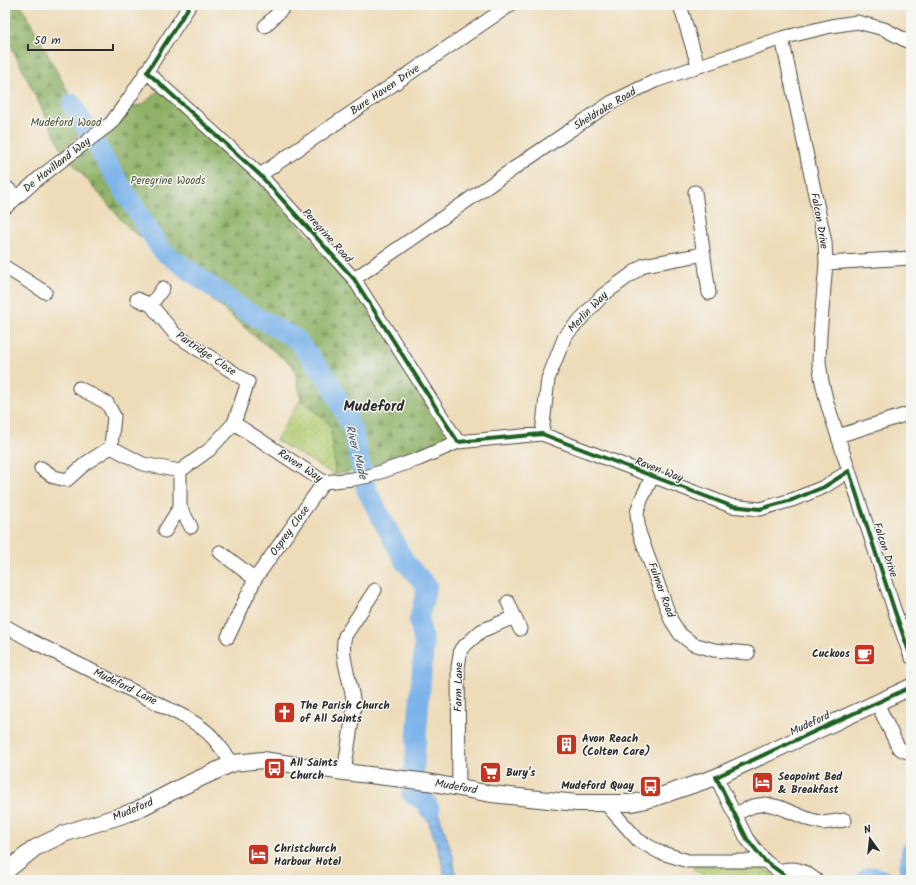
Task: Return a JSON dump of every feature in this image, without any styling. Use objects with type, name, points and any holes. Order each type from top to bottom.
[{"type":"street","name":"De Havilland Way","points":[[5,208],[39,178],[111,123],[147,72],[190,5]]},
{"type":"street","points":[[266,26],[286,5]]},
{"type":"street","points":[[680,5],[698,66]]},
{"type":"street","name":"Bure Haven Drive","points":[[260,175],[504,7]]},
{"type":"street","name":"Sheldrake Road","points":[[354,279],[612,102],[655,80],[782,38],[831,26],[857,22],[884,29],[911,43]]},
{"type":"street","name":"Falcon Drive","points":[[782,38],[825,242],[826,263],[819,362],[826,403],[911,657]]},
{"type":"street","name":"Peregrine Road","points":[[147,72],[260,175],[354,279],[458,442]]},
{"type":"street","points":[[5,186],[17,197]]},
{"type":"street","points":[[695,192],[709,293]]},
{"type":"street","name":"Merlin Way","points":[[542,434],[548,379],[565,336],[603,295],[644,265],[704,254]]},
{"type":"street","points":[[826,263],[911,258]]},
{"type":"street","points":[[5,266],[45,292]]},
{"type":"street","points":[[151,305],[163,288]]},
{"type":"street","name":"Partridge Close","points":[[137,299],[151,305],[175,334],[248,382],[234,423]]},
{"type":"street","points":[[79,388],[106,403],[114,416],[111,447]]},
{"type":"street","points":[[838,436],[911,412]]},
{"type":"street","points":[[111,447],[143,464],[180,471],[209,450],[234,423]]},
{"type":"street","name":"Raven Way","points":[[234,423],[324,482],[362,477],[419,459],[458,442],[542,434],[731,506],[760,509],[792,500],[824,487],[849,471]]},
{"type":"street","points":[[41,468],[54,477],[67,480],[86,463],[111,447]]},
{"type":"street","points":[[180,471],[180,507],[191,527]]},
{"type":"street","name":"Fulmar Road","points":[[652,477],[641,500],[637,513],[639,532],[671,620],[680,634],[693,644],[714,650],[748,653]]},
{"type":"street","name":"Osprey Close","points":[[228,637],[255,579],[324,482]]},
{"type":"street","points":[[165,531],[180,507]]},
{"type":"street","points":[[220,552],[255,579]]},
{"type":"street","points":[[344,772],[354,708],[354,697],[343,652],[343,643],[345,636],[375,590]]},
{"type":"street","points":[[508,602],[520,629]]},
{"type":"street","name":"Farm Lane","points":[[459,787],[458,667],[461,649],[481,631],[514,617]]},
{"type":"street","name":"Mudeford Lane","points":[[5,626],[186,717],[203,728],[213,737],[232,763]]},
{"type":"street","name":"Mudeford","points":[[5,872],[35,848],[66,833],[138,810],[179,788],[232,763],[263,760],[428,782],[491,794],[569,803],[632,803],[654,798],[716,778],[911,687]]},
{"type":"street","points":[[877,703],[898,747],[904,751],[911,752]]},
{"type":"street","points":[[716,778],[747,839],[765,861],[791,880]]},
{"type":"street","points":[[605,803],[638,840],[659,852],[688,861],[765,861]]},
{"type":"street","points":[[735,814],[753,806],[766,804],[779,807],[808,820],[823,823],[845,820]]},
{"type":"street","points":[[779,871],[791,868],[807,873],[816,880]]},
{"type":"green space","name":"Mudeford Wood","points":[[5,5],[21,5],[81,116],[90,120],[63,152],[5,34]]},
{"type":"green space","name":"Peregrine Woods","points":[[159,90],[255,177],[351,283],[448,437],[377,465],[335,475],[331,425],[301,399],[293,366],[253,335],[130,229],[70,160],[131,106],[142,105]]},
{"type":"green space","points":[[301,399],[331,425],[335,475],[276,440]]},
{"type":"green space","points":[[740,865],[759,868],[774,873],[782,880],[713,880],[693,869],[695,866]]},
{"type":"water","points":[[404,792],[417,793],[434,799],[453,856],[456,880],[445,880],[441,858],[424,808]]},
{"type":"waterway","name":"River Mude","points":[[72,104],[162,251],[241,308],[296,339],[330,382],[353,431],[366,489],[405,562],[427,586],[419,620],[424,644],[412,794],[426,802],[430,810]]},
{"type":"waterway","points":[[908,880],[911,851]]},
{"type":"waterway","points":[[866,880],[870,877],[876,877],[883,880]]},
{"type":"cycle path","points":[[190,5],[147,72],[260,175],[354,279],[458,442],[542,434],[731,506],[760,509],[792,500],[824,487],[849,471],[911,657]]},
{"type":"cycle path","points":[[791,880],[765,861],[747,839],[716,777],[911,687]]},
{"type":"place","name":"Cuckoos","points":[[865,654]]},
{"type":"place","name":"The Parish Church of All Saints","points":[[284,712]]},
{"type":"place","name":"Avon Reach (Colten Care)","points":[[566,745]]},
{"type":"place","name":"All Saints Church","points":[[274,769]]},
{"type":"place","name":"Bury's","points":[[490,773]]},
{"type":"place","name":"Seapoint Bed & Breakfast","points":[[762,783]]},
{"type":"place","name":"Mudeford Quay","points":[[650,786]]},
{"type":"place","name":"Christchurch Harbour Hotel","points":[[259,855]]},
{"type":"district","name":"Mudeford","points":[[374,407]]}]
